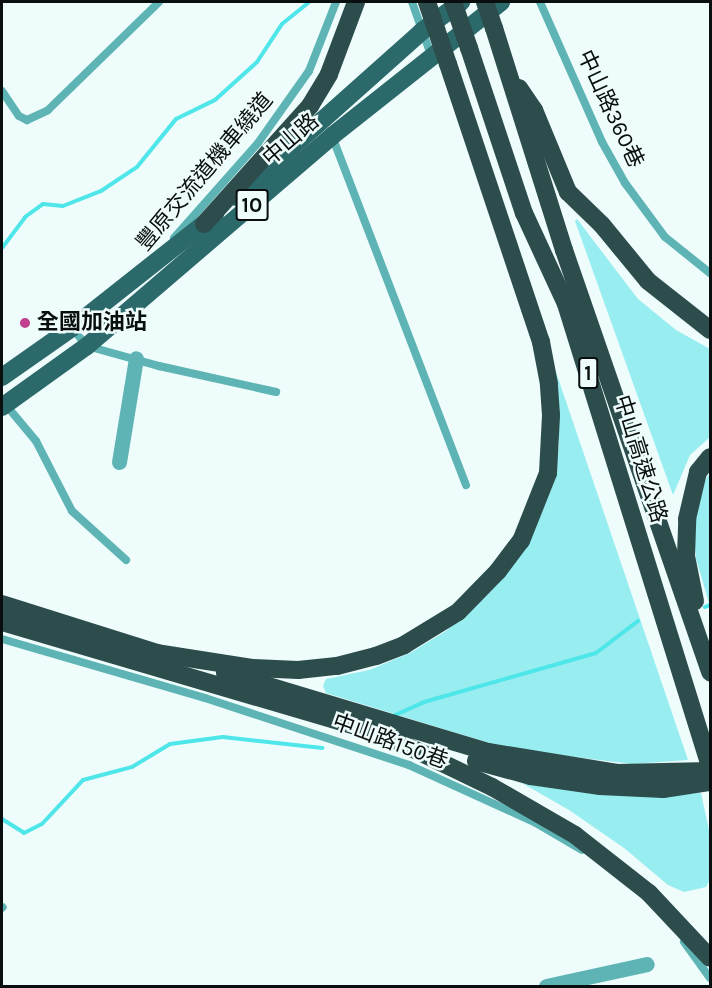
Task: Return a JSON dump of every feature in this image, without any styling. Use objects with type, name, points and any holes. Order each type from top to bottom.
[{"type":"highway","points":[[204,224],[310,106],[333,64],[356,2]]},
{"type":"highway","points":[[156,653],[252,668],[298,670],[337,666],[376,656],[404,645],[458,612],[498,571],[521,541],[548,473],[551,415],[549,384],[541,342],[427,2]]},
{"type":"highway","name":"中山高速公路","points":[[453,2],[524,213],[566,304],[711,765]]},
{"type":"highway","name":"中山高速公路","points":[[485,2],[564,250],[711,672]]},
{"type":"highway","points":[[508,71],[534,110],[568,192],[602,225],[648,281],[711,330]]},
{"type":"highway","points":[[711,456],[698,472],[692,491],[687,519],[686,556],[711,656]]},
{"type":"highway","points":[[2,604],[156,653],[488,752],[618,773],[711,771]]},
{"type":"highway","points":[[2,622],[531,777],[600,786],[663,789],[711,782]]},
{"type":"highway","points":[[380,733],[492,787],[574,835],[649,893],[711,957]]},
{"type":"main road","name":"中山路","points":[[2,376],[72,328],[204,224],[422,31],[461,2]]},
{"type":"main road","name":"中山路","points":[[4,406],[87,346],[332,136],[431,55],[501,2]]},
{"type":"street","points":[[119,462],[136,358]]},
{"type":"street","points":[[546,987],[647,964]]},
{"type":"lane","points":[[2,91],[19,116],[27,120],[48,110],[159,2]]},
{"type":"lane","name":"豐原交流道機車繞道","points":[[148,268],[258,143],[309,72],[336,2]]},
{"type":"lane","points":[[412,2],[431,55]]},
{"type":"lane","name":"中山路360巷","points":[[540,2],[602,142],[625,183],[665,237],[711,273]]},
{"type":"lane","points":[[332,136],[466,485]]},
{"type":"lane","points":[[72,328],[87,346],[276,392]]},
{"type":"lane","points":[[4,406],[36,441],[72,512],[126,560]]},
{"type":"lane","name":"中山路150巷","points":[[2,639],[205,698],[410,765],[536,823],[607,865],[672,926],[711,978]]},
{"type":"shaded area","points":[[577,219],[638,299],[676,330],[710,349],[710,437],[690,455],[673,495],[575,221]]},
{"type":"shaded area","points":[[556,372],[688,760],[632,764],[509,749],[326,693],[323,686],[326,679],[369,670],[410,653],[446,631],[491,591],[507,571],[531,537],[551,490],[559,445]]},
{"type":"shaded area","points":[[710,473],[710,606],[696,559],[692,513],[700,488]]},
{"type":"shaded area","points":[[515,779],[647,796],[701,793],[710,835],[710,879],[706,887],[684,892],[668,885],[624,848],[569,810]]},
{"type":"waterway","points":[[2,248],[25,217],[43,204],[63,206],[101,191],[137,167],[176,119],[215,100],[257,62],[282,24],[309,2]]},
{"type":"waterway","points":[[705,607],[710,605]]},
{"type":"waterway","points":[[393,716],[424,702],[596,653],[638,621]]},
{"type":"waterway","points":[[2,819],[24,833],[42,824],[83,780],[132,767],[170,744],[223,737],[322,748]]},
{"type":"place","name":"全國加油站","points":[[25,323]]}]
